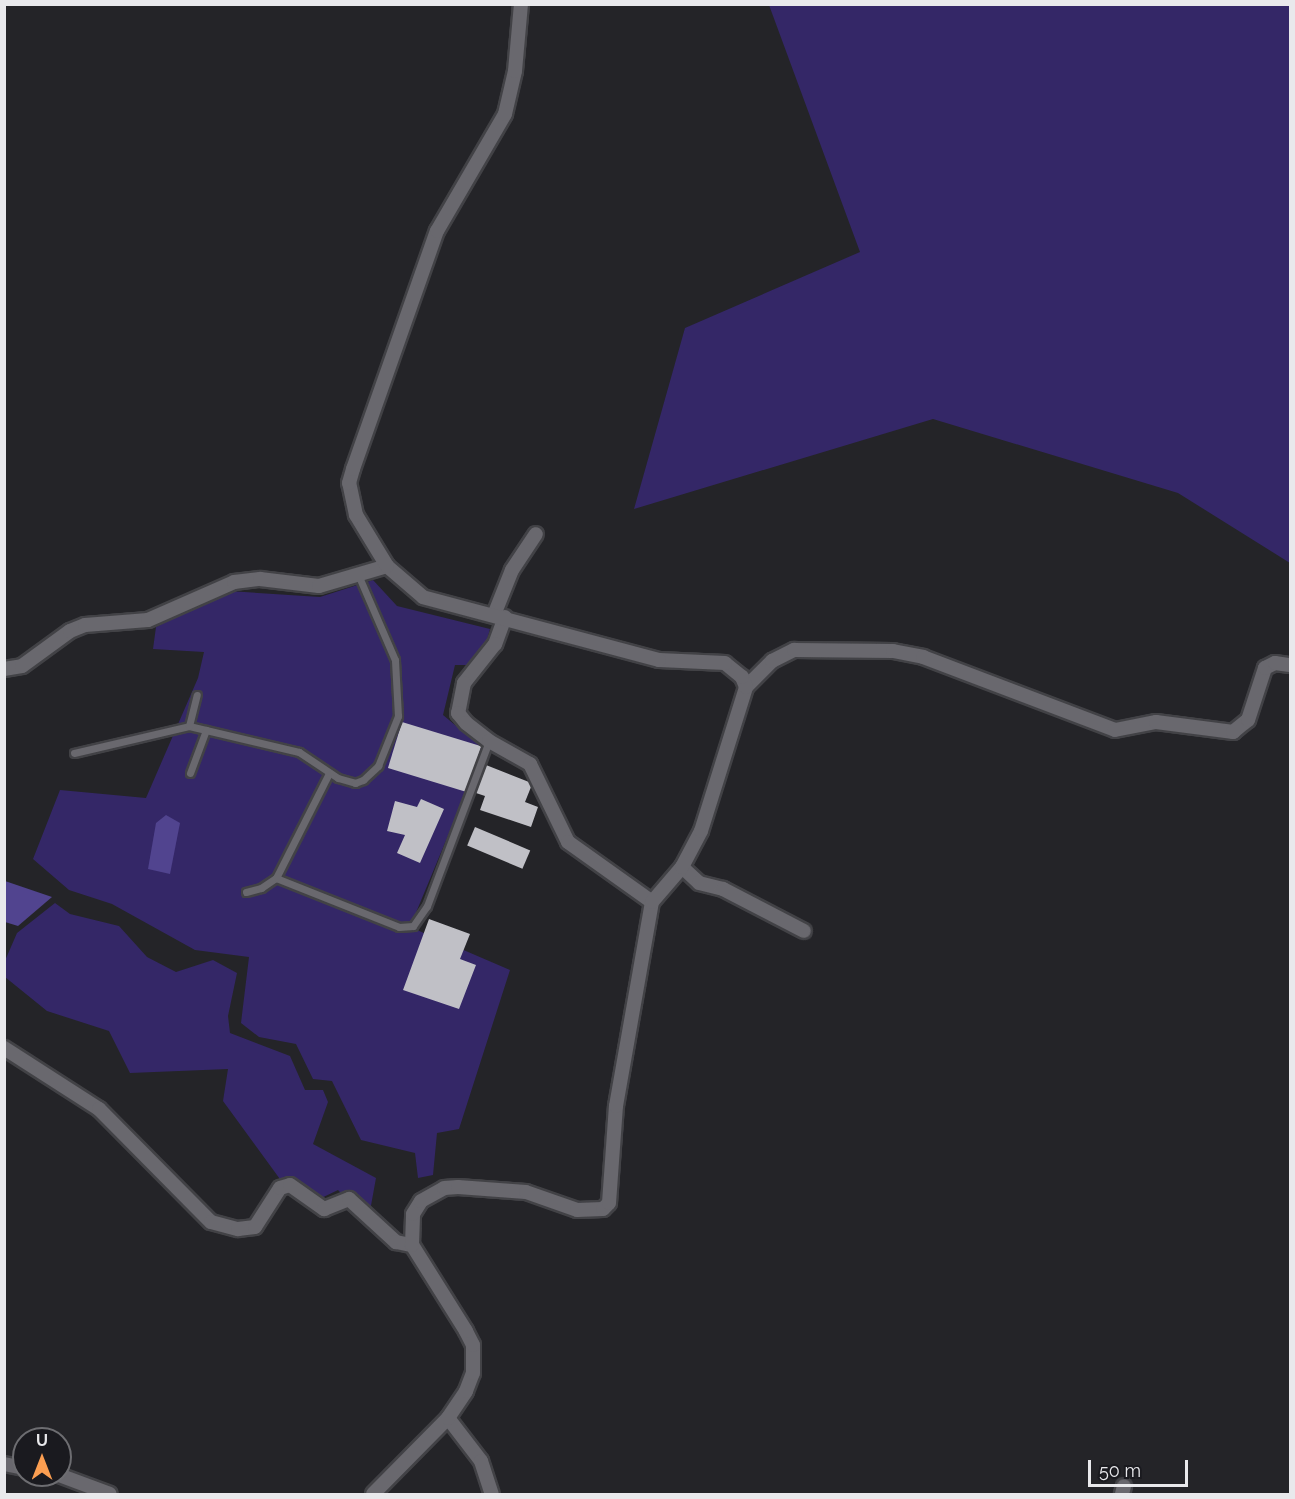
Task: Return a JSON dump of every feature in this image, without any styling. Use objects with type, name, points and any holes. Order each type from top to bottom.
[{"type":"street","points":[[521,4],[515,71],[505,114],[437,231],[349,483],[356,515],[387,566],[423,597],[659,660],[725,663],[742,677],[746,687]]},
{"type":"street","points":[[536,534],[512,570],[495,644],[468,676],[459,700],[458,712],[466,723],[489,741],[530,764],[568,842],[652,902]]},
{"type":"street","points":[[6,674],[22,666],[77,628],[148,620],[234,582],[260,579],[319,586],[359,577],[387,566]]},
{"type":"street","points":[[373,1494],[448,1418],[466,1391],[473,1373],[472,1345],[412,1245],[413,1214],[421,1201],[444,1188],[526,1192],[577,1210],[603,1209],[609,1203],[616,1106],[652,902],[681,867],[712,803],[746,687],[772,661],[794,650],[893,651],[923,657],[1115,730],[1156,722],[1233,732],[1248,720],[1265,668],[1275,663],[1290,665]]},
{"type":"street","points":[[681,867],[699,883],[723,889],[804,931]]},
{"type":"street","points":[[4,1048],[99,1109],[211,1222],[238,1229],[255,1227],[280,1188],[290,1185],[324,1209],[349,1199],[396,1242],[412,1245]]},
{"type":"street","points":[[448,1418],[481,1461],[492,1494]]},
{"type":"street","points":[[72,1480],[110,1494]]},
{"type":"lane","points":[[74,753],[189,726],[299,752],[329,773],[356,783],[363,780],[378,766],[398,716],[394,660],[359,577]]},
{"type":"lane","points":[[189,726],[197,695]]},
{"type":"lane","points":[[190,773],[206,729]]},
{"type":"lane","points":[[276,878],[399,927],[413,926],[427,906],[489,741]]},
{"type":"lane","points":[[246,892],[261,888],[276,878],[329,773]]},
{"type":"shaded area","points":[[769,5],[1290,5],[1290,563],[1178,493],[933,419],[634,509],[685,328],[860,252]]},
{"type":"shaded area","points":[[373,580],[397,606],[490,629],[480,665],[455,665],[443,715],[484,749],[410,927],[510,970],[459,1129],[437,1133],[433,1175],[418,1178],[415,1153],[361,1140],[332,1081],[313,1079],[296,1044],[259,1037],[241,1023],[249,957],[195,950],[112,904],[69,890],[33,859],[60,790],[146,798],[198,678],[204,652],[153,649],[156,627],[228,591],[320,597]]},
{"type":"shaded area","points":[[166,815],[180,823],[170,874],[148,869],[156,823]]},
{"type":"shaded area","points":[[5,881],[52,897],[18,926],[5,922]]},
{"type":"shaded area","points":[[55,903],[70,914],[119,926],[147,957],[176,972],[213,960],[237,973],[228,1016],[230,1033],[290,1056],[305,1090],[323,1090],[328,1102],[313,1144],[376,1178],[368,1222],[338,1190],[311,1203],[285,1186],[223,1101],[228,1069],[130,1073],[109,1031],[47,1011],[5,977],[4,963],[17,933]]},
{"type":"building","points":[[402,722],[481,746],[467,792],[388,768]]},
{"type":"building","points":[[486,765],[529,782],[531,787],[525,802],[538,807],[531,827],[480,810],[485,796],[476,793]]},
{"type":"building","points":[[421,799],[444,809],[420,863],[397,853],[405,835],[387,831],[395,801],[417,807]]},
{"type":"building","points":[[475,827],[530,850],[522,869],[467,845]]},
{"type":"building","points":[[429,919],[470,934],[460,959],[476,965],[459,1009],[403,990]]}]
